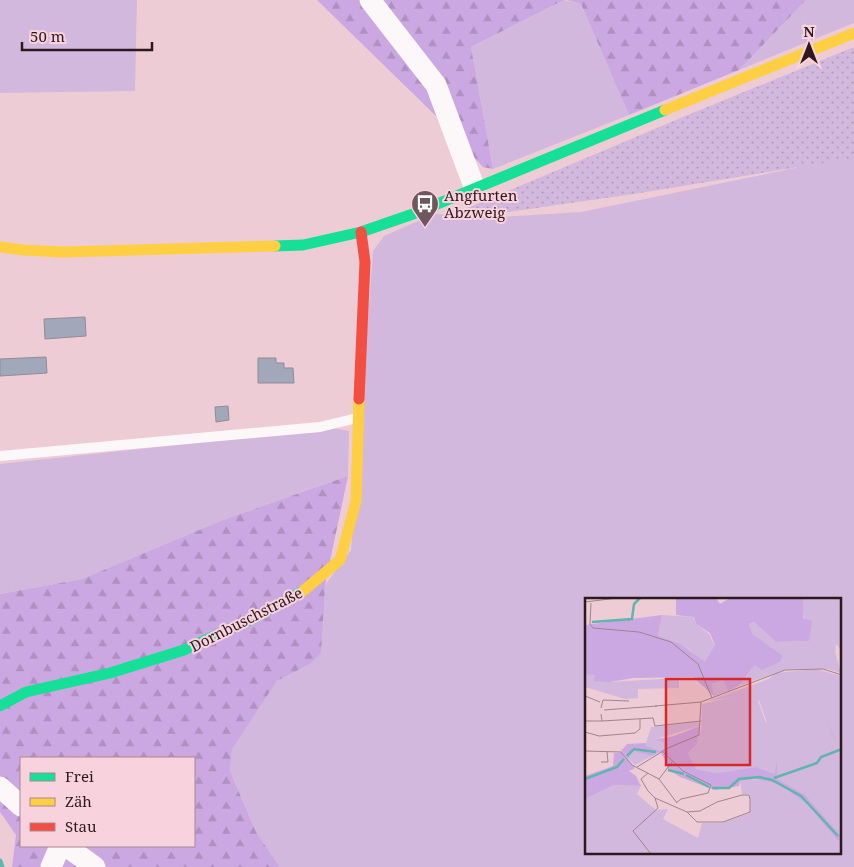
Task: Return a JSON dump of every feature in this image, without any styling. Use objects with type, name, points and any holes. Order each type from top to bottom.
[{"type":"main road","points":[[0,247],[64,252],[303,245],[361,232],[413,214],[854,33]]},
{"type":"main road","name":"Dornbuschstraße","points":[[0,706],[26,692],[110,674],[184,650],[256,617],[305,590],[340,560],[356,502],[365,262],[361,232]]},
{"type":"main road","points":[[14,260],[64,252]]},
{"type":"street","points":[[370,0],[436,85],[474,189]]},
{"type":"street","points":[[0,788],[20,805]]},
{"type":"street","points":[[51,867],[60,847]]},
{"type":"street","points":[[67,847],[95,867]]},
{"type":"lane","points":[[0,456],[320,427],[358,418]]},
{"type":"shaded area","points":[[0,0],[137,0],[135,91],[0,93]]},
{"type":"shaded area","points":[[564,0],[581,4],[629,115],[493,169],[471,47]]},
{"type":"shaded area","points":[[806,0],[854,0],[854,23],[739,70]]},
{"type":"shaded area","points":[[854,47],[854,158],[634,194],[432,223],[683,117]]},
{"type":"shaded area","points":[[854,147],[854,867],[280,867],[256,832],[230,771],[232,748],[277,681],[310,664],[325,585],[351,550],[373,251],[384,236],[434,214],[501,217],[581,212],[800,167]]},
{"type":"shaded area","points":[[334,428],[349,431],[348,476],[223,520],[82,579],[0,594],[0,464]]},
{"type":"green space","points":[[317,0],[564,0],[471,47],[493,169],[483,167],[437,117]]},
{"type":"green space","points":[[567,0],[806,0],[739,70],[629,115],[581,4]]},
{"type":"green space","points":[[348,476],[325,585],[321,653],[310,664],[277,681],[232,749],[230,771],[256,832],[280,867],[12,867],[16,835],[0,812],[0,594],[82,579],[223,520]]},
{"type":"building","points":[[85,317],[86,336],[45,339],[44,319]]},
{"type":"building","points":[[46,357],[47,373],[0,376],[0,359]]},
{"type":"building","points":[[258,358],[276,358],[276,363],[284,363],[284,368],[293,368],[294,383],[258,383]]},
{"type":"building","points":[[228,406],[229,420],[216,422],[215,407]]},
{"type":"waterway","points":[[0,861],[2,867]]},
{"type":"traffic: fast","points":[[275,246],[303,245],[361,232],[413,214],[665,110]]},
{"type":"traffic: fast","points":[[0,706],[26,692],[110,673],[184,650],[256,617],[303,591]]},
{"type":"traffic: slow","points":[[665,110],[854,33]]},
{"type":"traffic: slow","points":[[0,247],[64,252],[275,246]]},
{"type":"traffic: slow","points":[[303,591],[340,560],[356,501],[359,399]]},
{"type":"traffic: jam","points":[[359,399],[365,262],[361,232]]},
{"type":"place","name":"Angfurten Abzweig","points":[[425,228]]}]
